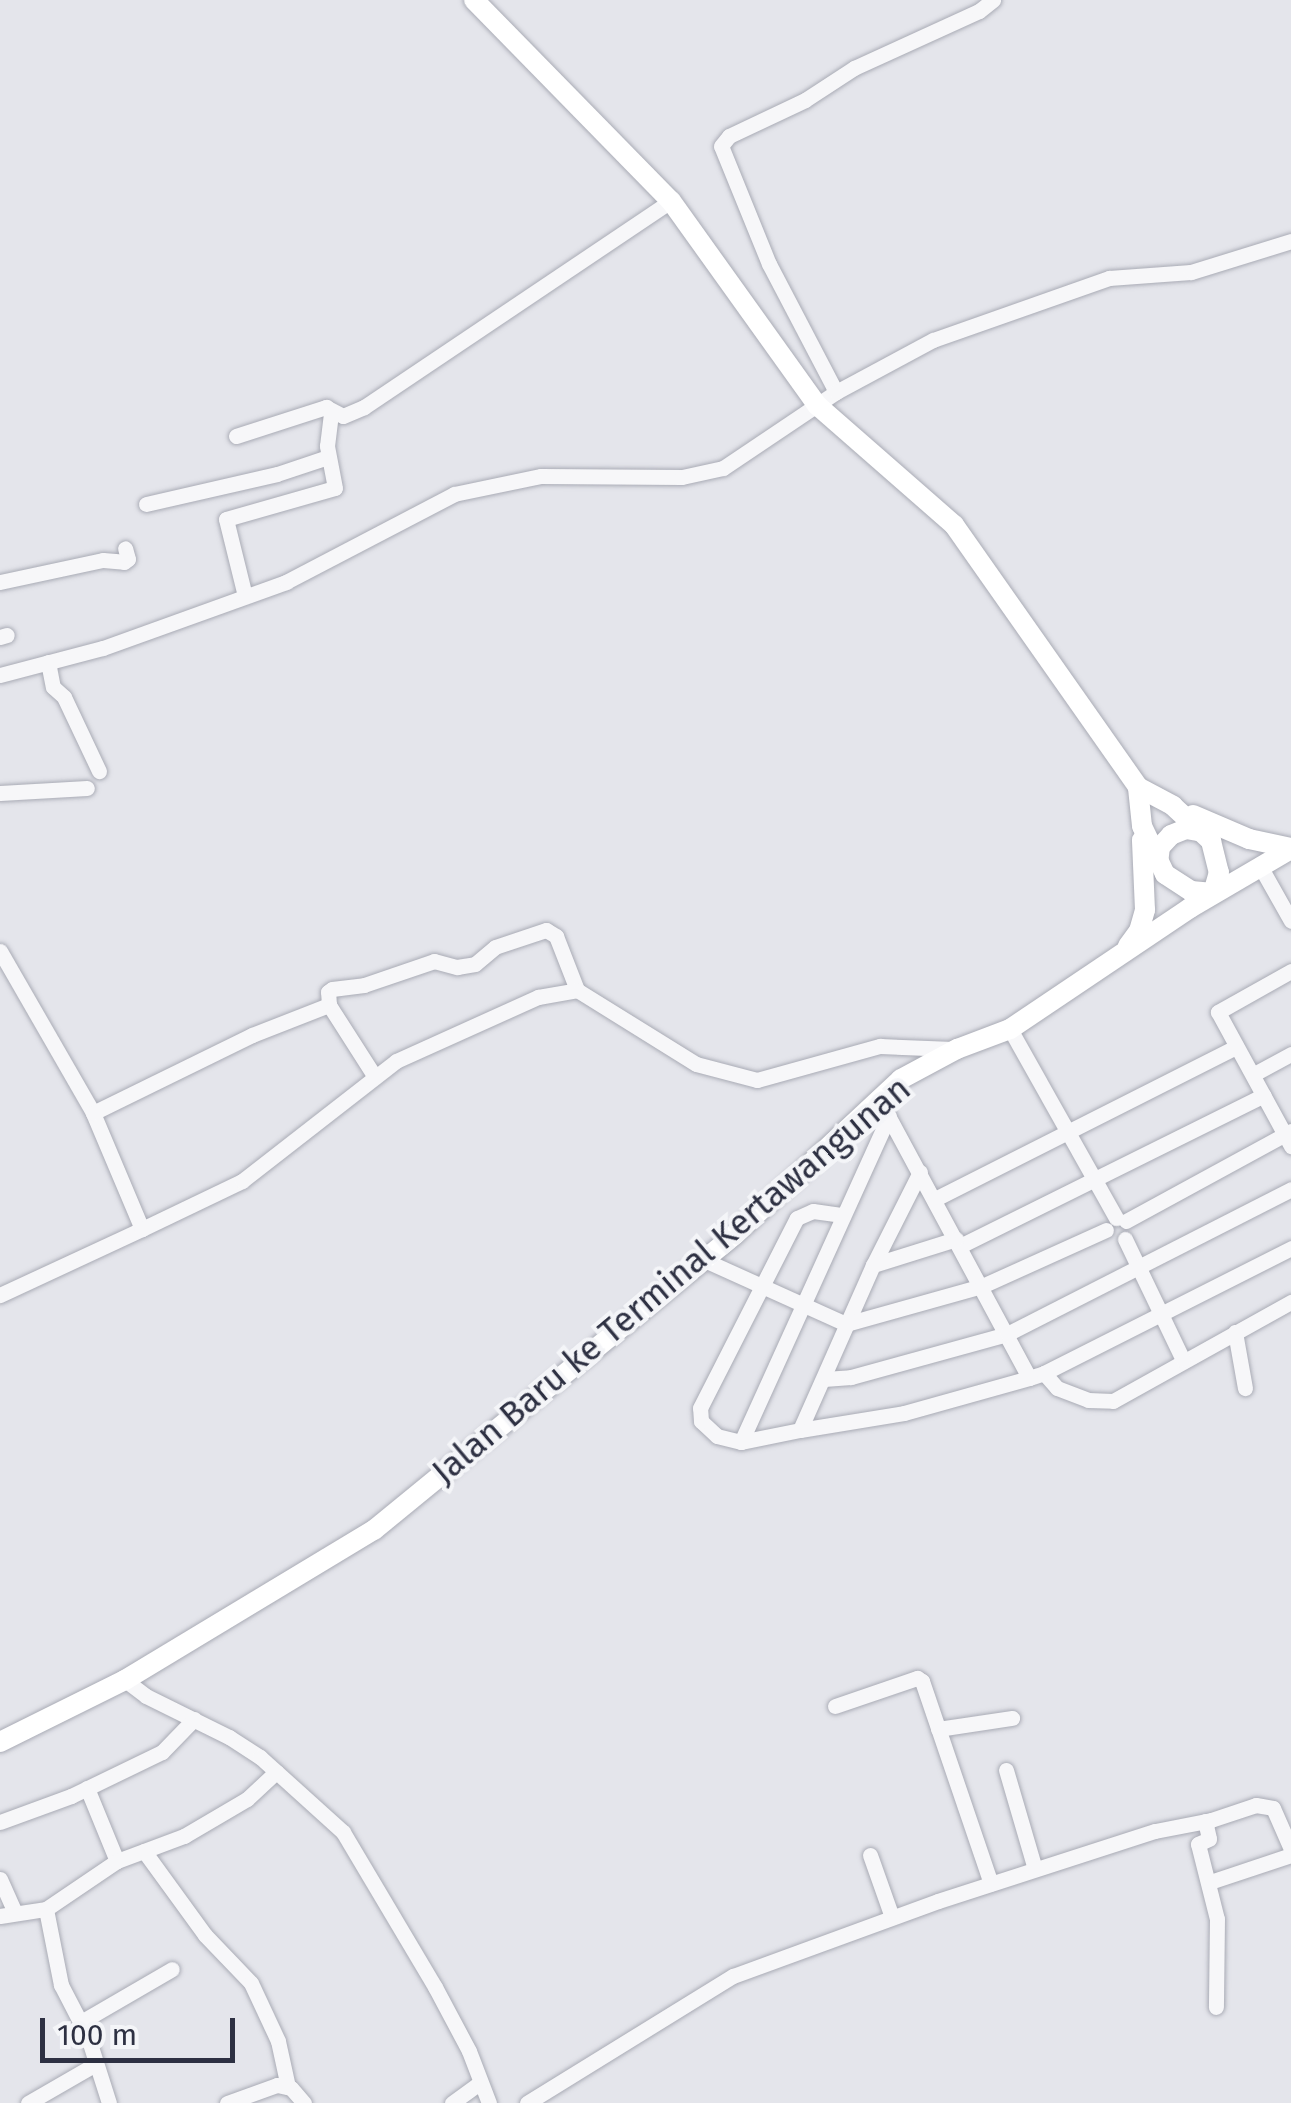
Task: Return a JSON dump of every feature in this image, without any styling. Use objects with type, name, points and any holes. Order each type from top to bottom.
[{"type":"main road","points":[[474,0],[671,201],[817,405],[954,525],[1138,787],[1249,840],[1291,848]]},
{"type":"main road","points":[[1124,952],[1139,931],[1145,910],[1138,787]]},
{"type":"main road","points":[[1142,826],[1158,864],[1176,884],[1213,894],[1219,872],[1217,855],[1203,832],[1173,806]]},
{"type":"main road","points":[[1158,864],[1160,846],[1171,835],[1186,828],[1203,832]]},
{"type":"main road","name":"Jalan Baru ke Terminal Kertawangunan","points":[[0,1742],[125,1680],[374,1530],[809,1168],[878,1097],[958,1049],[1010,1029],[1213,894],[1291,848]]},
{"type":"street","points":[[836,392],[833,379],[769,264],[721,146],[729,136],[805,100],[854,68],[979,11],[992,0]]},
{"type":"street","points":[[236,436],[326,407],[342,416],[364,407],[671,201]]},
{"type":"street","points":[[0,675],[104,648],[286,582],[454,494],[541,476],[682,476],[723,468],[836,392],[933,340],[1109,278],[1191,272],[1291,241]]},
{"type":"street","points":[[245,596],[226,520],[335,488],[328,457],[331,412]]},
{"type":"street","points":[[146,504],[276,474],[328,457]]},
{"type":"street","points":[[0,582],[103,560],[124,562],[128,559],[125,548]]},
{"type":"street","points":[[48,662],[54,687],[64,698],[99,770]]},
{"type":"street","points":[[0,793],[87,788]]},
{"type":"street","points":[[1260,866],[1291,921]]},
{"type":"street","points":[[375,1077],[328,1005],[328,992],[364,985],[434,961],[456,967],[475,964],[495,947],[546,930],[556,936],[577,990],[696,1064],[728,1076],[757,1080],[783,1075],[880,1046],[958,1049]]},
{"type":"street","points":[[0,951],[92,1113],[142,1230]]},
{"type":"street","points":[[702,1259],[846,1324],[982,1286],[1116,1223],[1289,1137],[1218,1012],[1291,972]]},
{"type":"street","points":[[0,1295],[242,1181],[396,1061],[538,996],[577,990]]},
{"type":"street","points":[[92,1113],[252,1035],[328,1005]]},
{"type":"street","points":[[1010,1029],[1116,1223],[1130,1230],[1125,1239],[1158,1315],[1183,1360]]},
{"type":"street","points":[[934,1199],[1236,1047]]},
{"type":"street","points":[[1254,1074],[1291,1054]]},
{"type":"street","points":[[873,1264],[958,1242],[1092,1181],[1264,1095]]},
{"type":"street","points":[[878,1097],[1007,1334],[1037,1375],[1057,1388],[1102,1403],[1291,1302]]},
{"type":"street","points":[[741,1442],[889,1116]]},
{"type":"street","points":[[800,1430],[873,1264],[920,1172]]},
{"type":"street","points":[[824,1379],[852,1377],[1007,1334],[1291,1189]]},
{"type":"street","points":[[843,1215],[813,1211],[801,1214],[760,1284],[700,1408],[708,1429],[741,1442],[904,1413],[1037,1375],[1291,1248]]},
{"type":"street","points":[[1235,1332],[1245,1388]]},
{"type":"street","points":[[835,1706],[920,1679],[991,1884]]},
{"type":"street","points":[[125,1680],[146,1696],[229,1736],[322,1808],[361,1858],[469,2051],[488,2103]]},
{"type":"street","points":[[938,1729],[1012,1718]]},
{"type":"street","points":[[0,1822],[87,1788],[162,1752],[194,1719]]},
{"type":"street","points":[[1006,1770],[1034,1869]]},
{"type":"street","points":[[0,1879],[8,1915],[46,1909],[117,1861],[184,1836],[246,1800],[276,1772]]},
{"type":"street","points":[[87,1788],[117,1861]]},
{"type":"street","points":[[527,2103],[732,1976],[892,1917],[1155,1830],[1264,1805],[1278,1814],[1291,1852],[1210,1882]]},
{"type":"street","points":[[1205,1821],[1209,1839],[1198,1844],[1210,1882],[1218,1936],[1216,2007]]},
{"type":"street","points":[[144,1851],[206,1935],[251,1983],[278,2041],[288,2087],[304,2103]]},
{"type":"street","points":[[870,1856],[892,1917]]},
{"type":"street","points":[[46,1909],[62,1986],[80,2022],[109,2103]]},
{"type":"street","points":[[80,2022],[172,1969]]},
{"type":"street","points":[[28,2103],[94,2064]]},
{"type":"street","points":[[452,2103],[480,2084]]},
{"type":"street","points":[[227,2103],[271,2085],[288,2087]]}]
